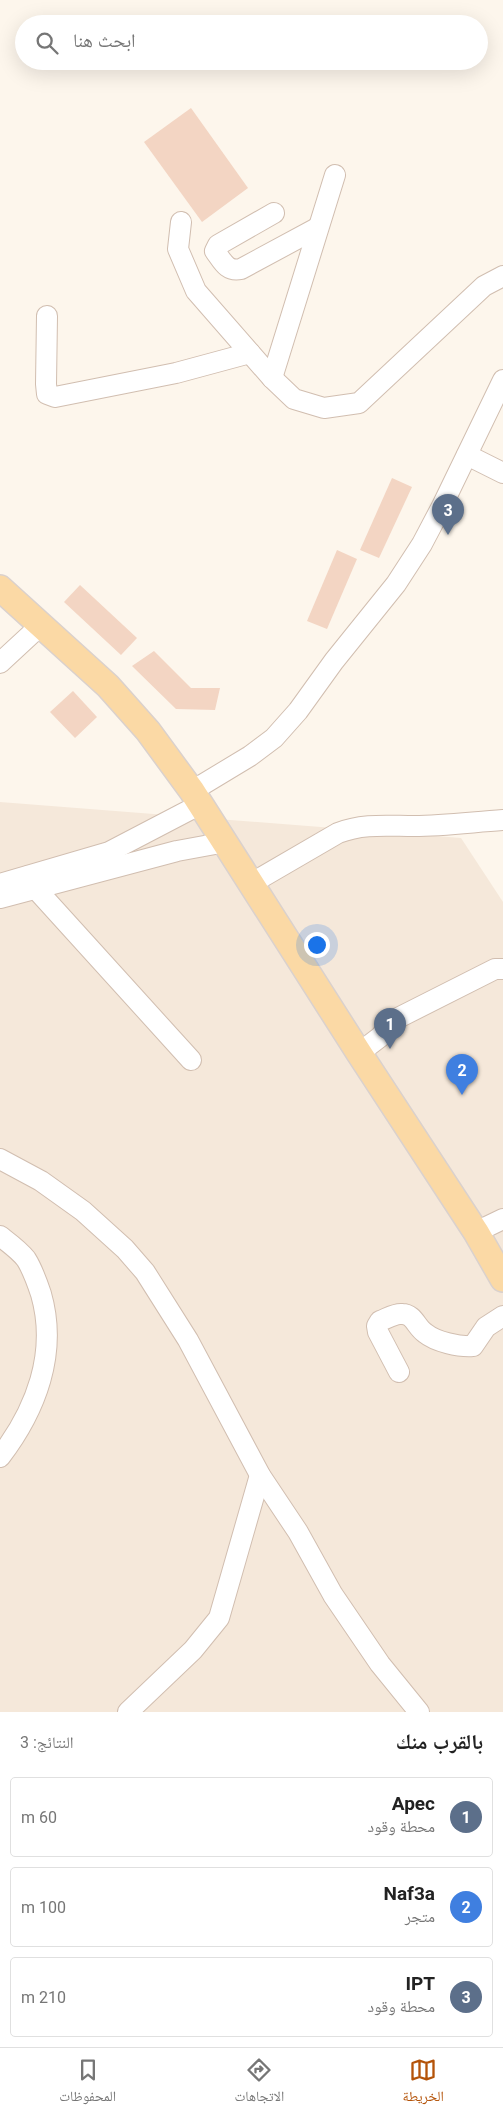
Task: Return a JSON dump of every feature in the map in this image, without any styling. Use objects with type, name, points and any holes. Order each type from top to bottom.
[{"type":"main road","points":[[0,588],[108,686],[125,704],[148,731],[197,797],[359,1053],[476,1232],[503,1279]]},
{"type":"street","points":[[272,378],[334,175]]},
{"type":"street","points":[[274,213],[218,245],[216,251],[225,266],[234,270],[241,269],[317,228]]},
{"type":"street","points":[[181,222],[178,249],[196,291],[272,378],[294,399],[324,408],[359,403],[484,286],[503,276]]},
{"type":"street","points":[[47,316],[46,384],[47,394],[55,397],[176,373],[250,353]]},
{"type":"street","points":[[72,872],[109,852],[197,797],[274,738],[298,711],[334,661],[396,584],[422,544],[503,380]]},
{"type":"street","points":[[467,455],[503,473]]},
{"type":"street","points":[[0,663],[41,625]]},
{"type":"street","points":[[252,883],[338,833],[352,827],[362,825],[416,826],[503,820]]},
{"type":"street","points":[[0,898],[32,883],[72,872],[226,842]]},
{"type":"street","points":[[0,884],[32,883],[191,1060]]},
{"type":"street","points":[[359,1053],[380,1037],[394,1020],[495,968],[503,969]]},
{"type":"street","points":[[0,1159],[41,1181],[83,1211],[125,1249],[145,1272],[202,1366],[260,1475],[298,1532],[333,1595],[380,1664],[416,1710]]},
{"type":"street","points":[[476,1232],[503,1219]]},
{"type":"street","points":[[0,1236],[24,1257],[32,1269],[43,1302],[48,1343],[45,1365],[37,1393],[14,1438],[0,1457]]},
{"type":"street","points":[[399,1372],[378,1332],[377,1326],[380,1321],[400,1313],[408,1315],[430,1337],[473,1346],[486,1326],[503,1316]]},
{"type":"street","points":[[128,1712],[193,1650],[219,1618],[260,1475]]},
{"type":"shaded area","points":[[0,802],[461,838],[503,902],[503,1712],[0,1712]]},
{"type":"building","points":[[191,108],[248,188],[202,222],[144,142]]},
{"type":"building","points":[[392,478],[412,487],[379,558],[360,550]]},
{"type":"building","points":[[337,550],[357,559],[327,629],[307,621]]},
{"type":"building","points":[[80,585],[137,638],[121,655],[64,602]]},
{"type":"building","points":[[154,651],[191,688],[220,688],[215,710],[176,709],[132,666]]},
{"type":"building","points":[[73,691],[97,717],[75,738],[50,712]]},
{"type":"place","name":"IPT","points":[[448,535]]},
{"type":"place","name":"Apec","points":[[390,1049]]},
{"type":"place","name":"Naf3a","points":[[462,1095]]}]
